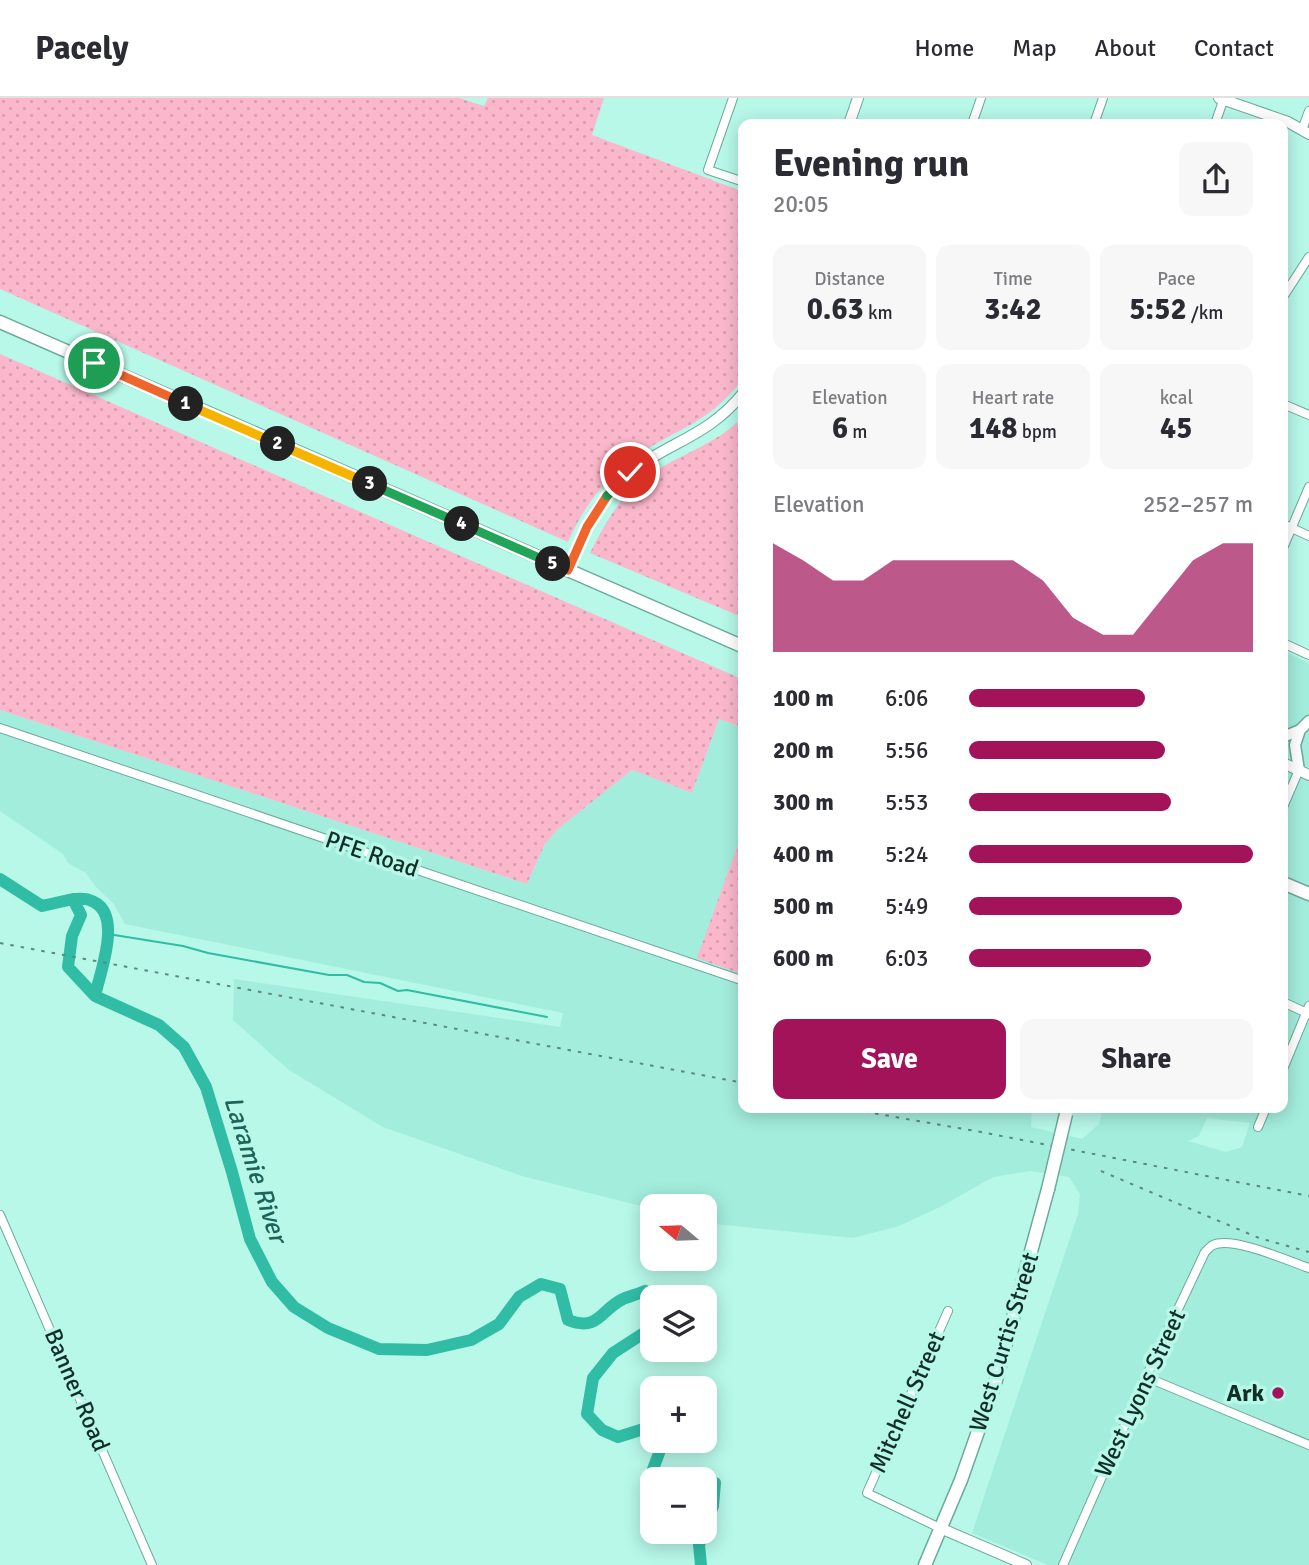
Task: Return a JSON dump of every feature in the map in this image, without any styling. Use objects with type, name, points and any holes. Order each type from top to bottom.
[{"type":"main road","points":[[0,322],[738,644]]},
{"type":"main road","points":[[1288,735],[1300,730],[1309,721]]},
{"type":"main road","points":[[1300,730],[1295,745],[1304,773]]},
{"type":"main road","points":[[1288,885],[1309,894]]},
{"type":"main road","name":"West Curtis Street","points":[[925,1565],[961,1480],[996,1380],[1067,1113]]},
{"type":"street","points":[[733,98],[708,170],[738,180]]},
{"type":"street","points":[[851,119],[858,98]]},
{"type":"street","points":[[974,119],[981,98]]},
{"type":"street","points":[[1096,119],[1103,98]]},
{"type":"street","points":[[1216,119],[1222,98],[1274,119]]},
{"type":"street","points":[[1288,125],[1306,132],[1309,111]]},
{"type":"street","points":[[1288,289],[1309,257]]},
{"type":"street","points":[[568,570],[598,506],[614,487],[630,472],[707,428],[738,398]]},
{"type":"street","points":[[1288,406],[1309,415]]},
{"type":"street","points":[[1288,537],[1309,487]]},
{"type":"street","points":[[1288,526],[1309,536]]},
{"type":"street","points":[[1288,645],[1309,655]]},
{"type":"street","name":"PFE Road","points":[[0,728],[738,979]]},
{"type":"street","points":[[1288,765],[1304,773],[1288,799]]},
{"type":"street","points":[[1288,1004],[1308,1011],[1288,1057]]},
{"type":"street","points":[[1258,1127],[1264,1113]]},
{"type":"street","name":"Banner Road","points":[[0,1215],[152,1565]]},
{"type":"street","name":"West Lyons Street","points":[[1063,1565],[1205,1252],[1212,1245],[1237,1244],[1309,1268]]},
{"type":"street","name":"Mitchell Street","points":[[940,1528],[867,1493],[948,1311]]},
{"type":"street","points":[[1146,1377],[1309,1445]]},
{"type":"street","points":[[940,1528],[1026,1565]]},
{"type":"shaded area","points":[[0,98],[459,98],[484,106],[488,98],[604,98],[592,135],[738,190],[738,384],[706,415],[635,457],[614,475],[580,517],[568,542],[0,289]]},
{"type":"shaded area","points":[[0,354],[738,677],[738,726],[719,719],[692,793],[632,770],[558,829],[545,844],[527,884],[0,710]]},
{"type":"shaded area","points":[[738,421],[738,615],[590,553],[612,513],[644,479]]},
{"type":"shaded area","points":[[1288,653],[1309,663],[1309,1565],[1048,1565],[972,1533],[1078,1214],[1080,1194],[1069,1177],[1031,1171],[993,1177],[940,1207],[899,1226],[853,1238],[718,1224],[718,1194],[640,1194],[640,1206],[522,1176],[383,1127],[289,1070],[233,1020],[234,979],[560,1027],[563,1013],[125,924],[114,904],[86,873],[68,863],[63,854],[0,811],[0,710],[527,884],[545,844],[558,829],[632,770],[692,793],[719,719],[738,726],[738,845],[698,958],[738,973],[738,1113],[1032,1113],[1031,1127],[1082,1139],[1099,1124],[1102,1113],[1288,1113]],"holes":[[[1207,1118],[1250,1123],[1242,1147],[1226,1152],[1188,1141],[1199,1136]]]},
{"type":"shaded area","points":[[738,845],[738,973],[697,958]]},
{"type":"waterway","name":"Laramie River","points":[[0,879],[42,906],[73,899],[81,915],[72,936],[68,967],[95,996],[159,1025],[184,1047],[206,1087],[250,1239],[272,1282],[294,1307],[328,1328],[379,1349],[427,1350],[471,1340],[499,1324],[519,1297],[541,1284],[560,1289],[568,1320],[578,1323],[593,1322],[623,1299],[640,1293]]},
{"type":"waterway","name":"Laramie River","points":[[73,899],[89,900],[100,906],[106,916],[108,928],[105,958],[95,996]]},
{"type":"waterway","points":[[108,934],[329,975],[347,975],[364,982],[380,983],[398,991],[407,990],[547,1017]]},
{"type":"waterway","name":"Laramie River","points":[[640,1336],[613,1353],[593,1378],[587,1414],[602,1430],[618,1437],[640,1430]]},
{"type":"waterway","name":"Laramie River","points":[[654,1467],[659,1453]]},
{"type":"waterway","name":"Laramie River","points":[[699,1544],[701,1565]]},
{"type":"railway","points":[[0,943],[738,1082]]},
{"type":"railway","points":[[873,1113],[1309,1196]]},
{"type":"railway","points":[[1101,1171],[1259,1238],[1309,1252]]},
{"type":"place","name":"Ark","points":[[1278,1393]]},
{"type":"route","points":[[94,363],[568,570],[598,506],[630,472]]}]
